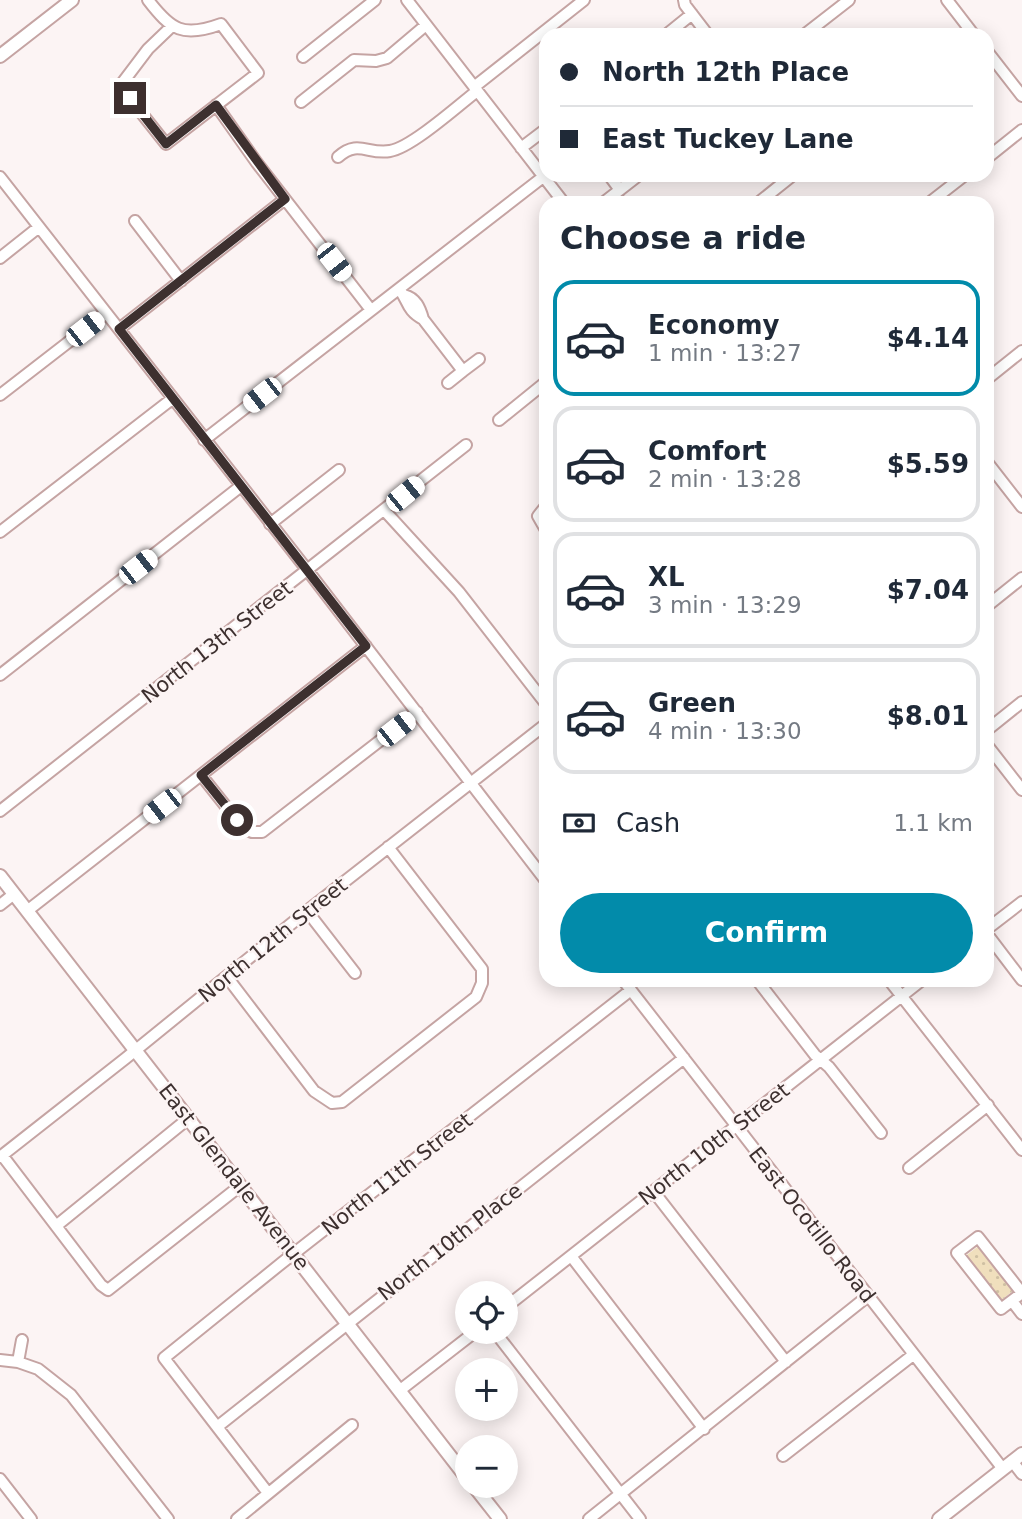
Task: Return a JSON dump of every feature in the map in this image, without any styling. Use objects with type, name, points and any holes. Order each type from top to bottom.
[{"type":"main road","points":[[0,56],[57,5],[72,0]]},
{"type":"main road","name":"East Glendale Avenue","points":[[0,876],[455,1463]]},
{"type":"main road","points":[[939,1519],[1012,1461]]},
{"type":"main road","points":[[483,1498],[500,1519]]},
{"type":"street","points":[[148,0],[172,26],[187,32],[220,24],[258,73],[166,144],[120,86],[148,49],[172,26]]},
{"type":"street","points":[[303,57],[375,0]]},
{"type":"street","points":[[407,0],[539,172]]},
{"type":"street","points":[[550,28],[584,0]]},
{"type":"street","points":[[813,28],[849,0]]},
{"type":"street","points":[[947,0],[968,28]]},
{"type":"street","points":[[684,1],[703,28]]},
{"type":"street","points":[[675,28],[692,14]]},
{"type":"street","points":[[301,102],[354,60],[376,61],[387,58],[426,25]]},
{"type":"street","points":[[338,158],[347,149],[390,151],[406,145],[539,37]]},
{"type":"street","points":[[994,60],[1022,96]]},
{"type":"street","points":[[216,105],[371,310]]},
{"type":"street","points":[[994,152],[1022,130]]},
{"type":"street","points":[[521,148],[539,134]]},
{"type":"street","points":[[0,177],[539,872]]},
{"type":"street","points":[[204,440],[371,310],[402,292],[539,180]]},
{"type":"street","points":[[547,182],[558,196]]},
{"type":"street","points":[[614,182],[620,190]]},
{"type":"street","points":[[612,196],[630,182]]},
{"type":"street","points":[[767,196],[784,182]]},
{"type":"street","points":[[938,196],[956,182]]},
{"type":"street","points":[[119,329],[285,199]]},
{"type":"street","points":[[135,221],[181,281]]},
{"type":"street","points":[[0,258],[40,227]]},
{"type":"street","points":[[402,292],[405,303],[414,307],[414,314],[423,319],[463,371]]},
{"type":"street","points":[[0,395],[106,313]]},
{"type":"street","points":[[994,373],[1022,351]]},
{"type":"street","points":[[448,383],[479,359]]},
{"type":"street","points":[[499,420],[539,388]]},
{"type":"street","points":[[0,532],[172,399]]},
{"type":"street","name":"North 13th Street","points":[[0,811],[466,445]]},
{"type":"street","points":[[270,524],[338,470]]},
{"type":"street","points":[[994,471],[1022,508]]},
{"type":"street","points":[[0,675],[241,486]]},
{"type":"street","points":[[384,510],[459,592],[539,695]]},
{"type":"street","points":[[994,599],[1022,579]]},
{"type":"street","points":[[27,911],[366,646]]},
{"type":"street","points":[[994,724],[1022,702]]},
{"type":"street","points":[[201,775],[243,828],[262,832],[417,712]]},
{"type":"street","name":"North 12th Street","points":[[1,1156],[539,730]]},
{"type":"street","points":[[994,754],[1022,790]]},
{"type":"street","points":[[227,977],[314,1091],[332,1103],[342,1102],[477,997],[484,976],[478,964],[388,847]]},
{"type":"street","points":[[0,905],[14,894]]},
{"type":"street","points":[[994,926],[1022,902]]},
{"type":"street","points":[[307,911],[355,973]]},
{"type":"street","points":[[994,942],[1022,980]]},
{"type":"street","name":"East Ocotillo Road","points":[[629,987],[913,1354],[1022,1474]]},
{"type":"street","points":[[762,987],[881,1133]]},
{"type":"street","points":[[895,987],[1022,1150]]},
{"type":"street","name":"North 10th Street","points":[[518,1298],[913,987]]},
{"type":"street","name":"North 11th Street","points":[[217,1427],[164,1358],[631,990]]},
{"type":"street","name":"North 10th Place","points":[[217,1427],[684,1058]]},
{"type":"street","points":[[909,1168],[988,1105]]},
{"type":"street","points":[[56,1226],[188,1118]]},
{"type":"street","points":[[1,1156],[101,1285],[108,1290],[240,1186]]},
{"type":"street","points":[[654,1192],[786,1362]]},
{"type":"street","points":[[978,1237],[1022,1292],[1012,1301],[1001,1309],[957,1253],[978,1237]]},
{"type":"street","points":[[571,1256],[704,1429]]},
{"type":"street","points":[[589,1519],[868,1296]]},
{"type":"street","points":[[1012,1301],[1022,1314]]},
{"type":"street","points":[[18,1362],[22,1340]]},
{"type":"street","points":[[399,1391],[460,1344]]},
{"type":"street","points":[[504,1344],[640,1519]]},
{"type":"street","points":[[783,1456],[913,1354]]},
{"type":"street","points":[[0,1360],[18,1362],[38,1369],[71,1395],[168,1519]]},
{"type":"street","points":[[237,1519],[352,1425]]},
{"type":"street","points":[[217,1427],[268,1493]]},
{"type":"street","points":[[0,1479],[31,1519]]},
{"type":"shaded area","points":[[980,1245],[1014,1290],[999,1302],[964,1257]]},
{"type":"route","points":[[130,98],[166,144],[216,105],[285,199],[119,329],[366,646],[201,775],[237,820]]}]
